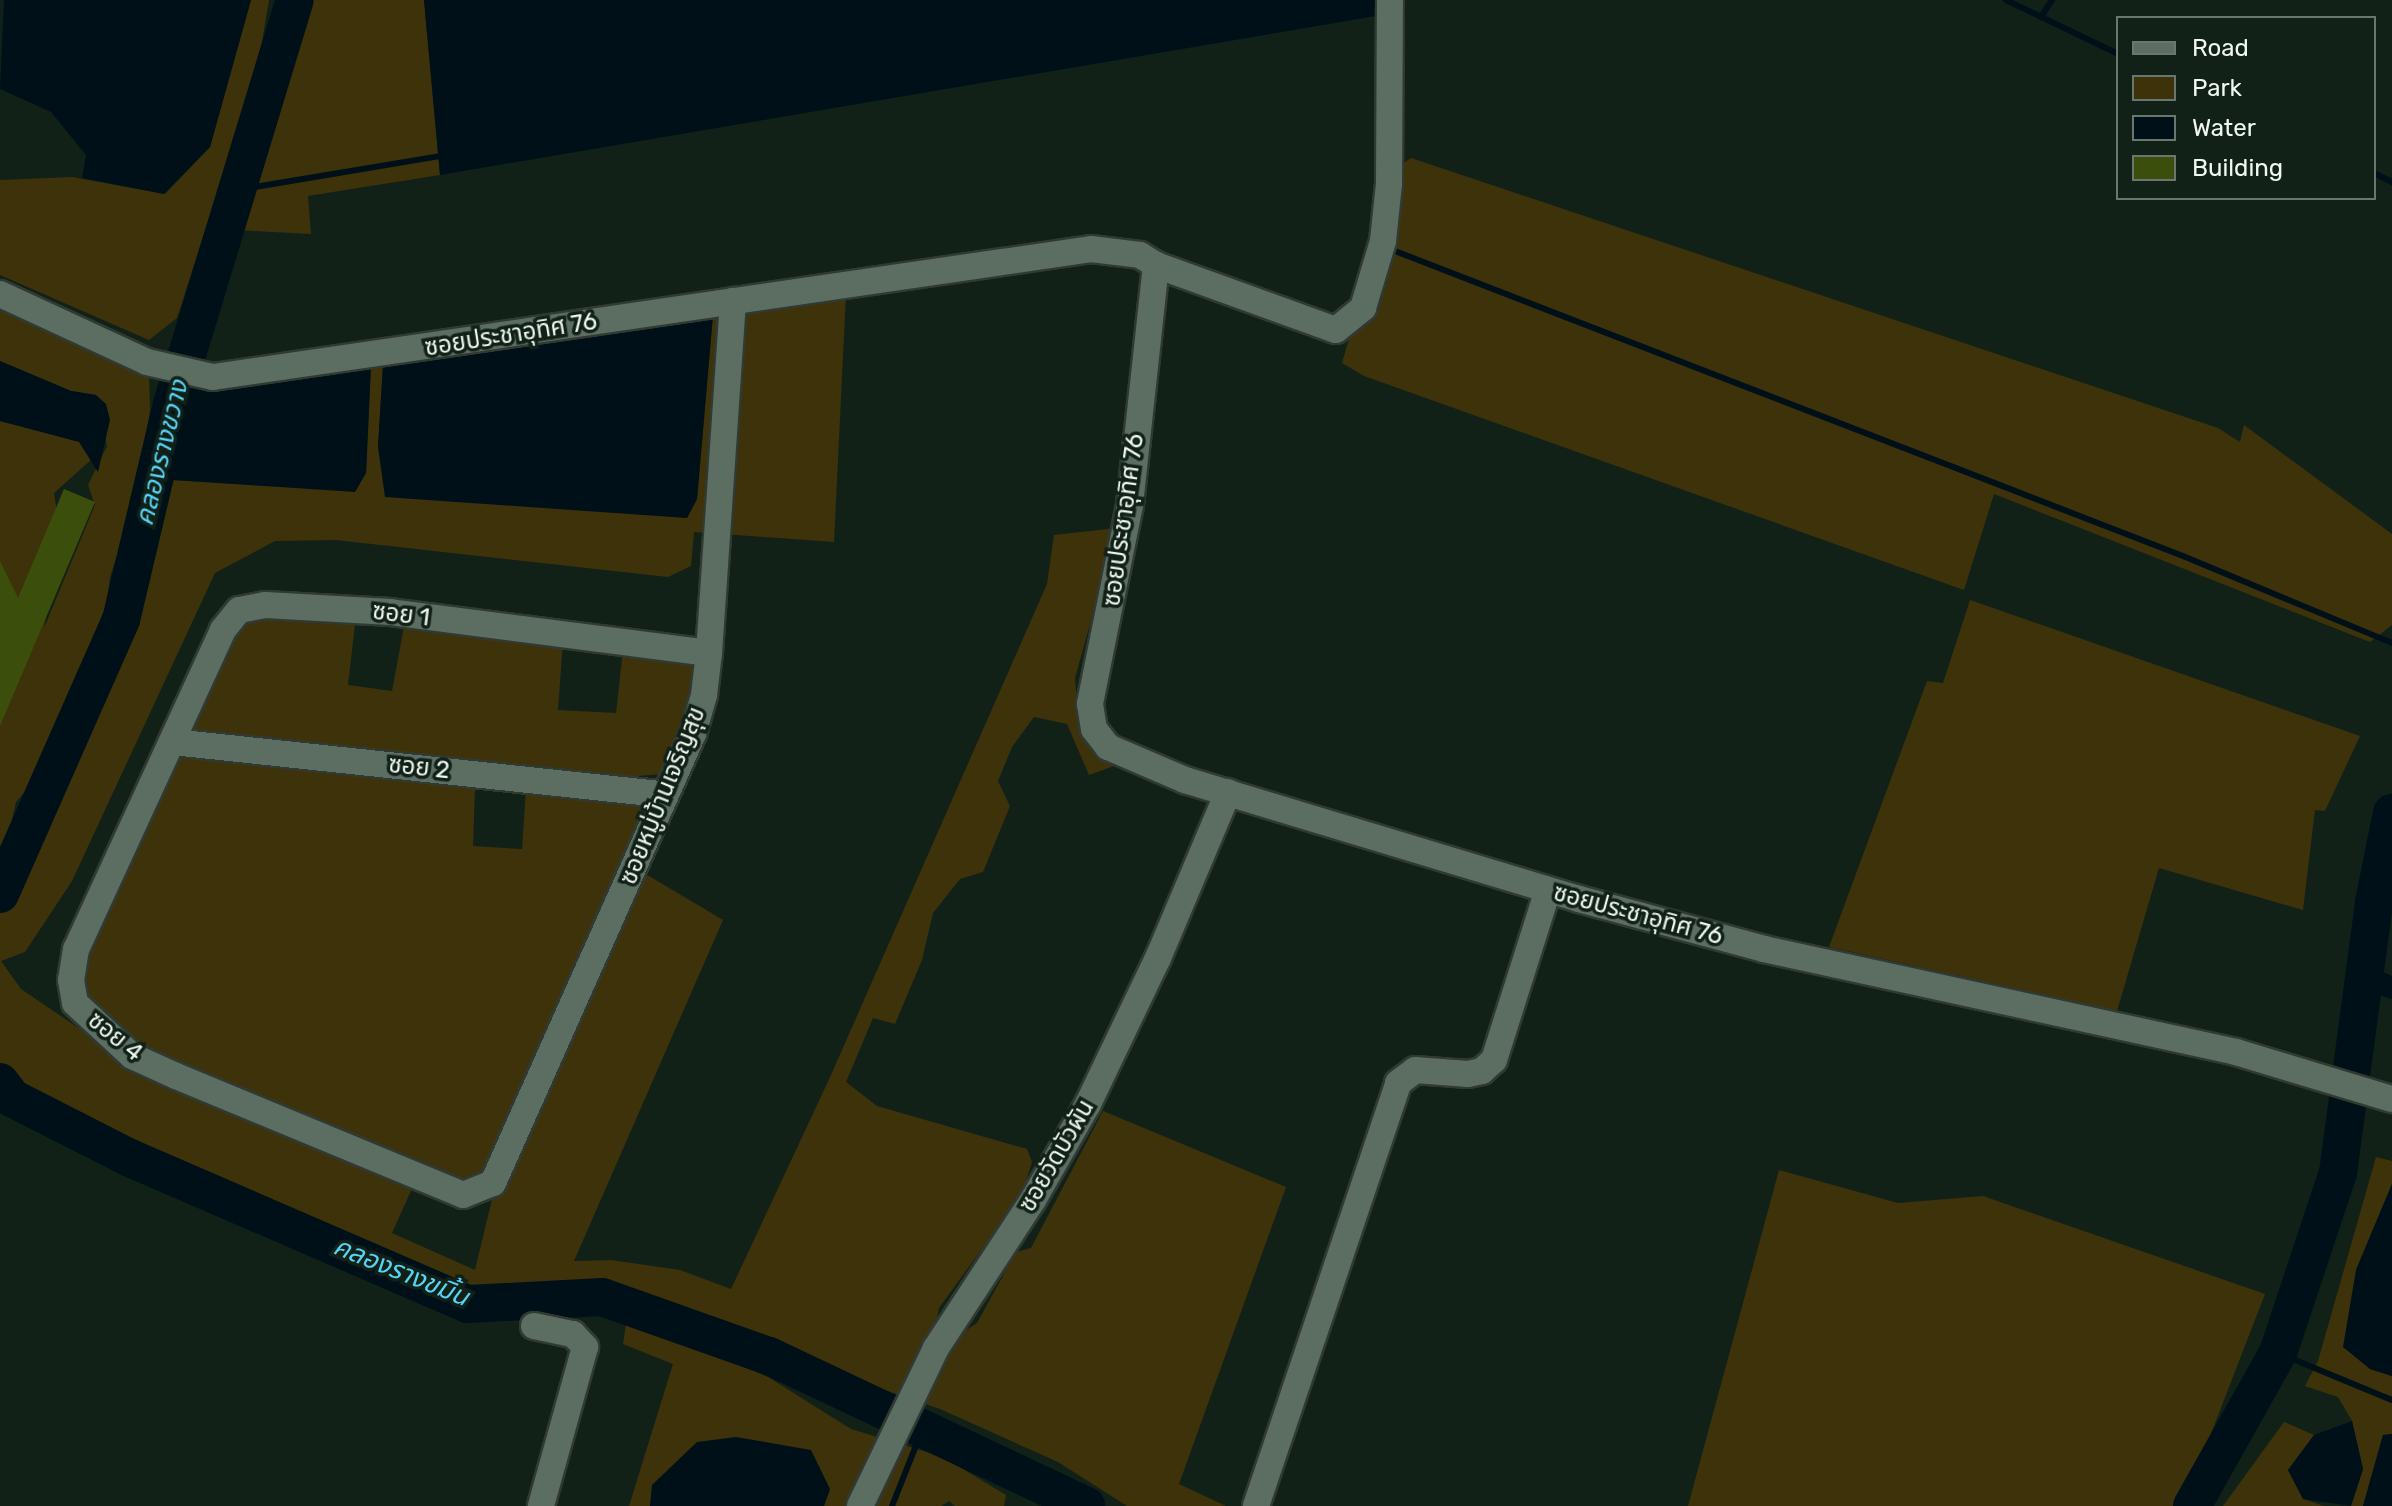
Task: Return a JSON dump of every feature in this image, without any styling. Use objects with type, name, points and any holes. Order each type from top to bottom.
[{"type":"street","points":[[1156,265],[1336,330],[1363,308],[1383,241],[1389,184],[1390,0]]},
{"type":"street","name":"ซอยประชาอุทิศ 76","points":[[0,294],[147,362],[213,377],[1091,249],[1116,249],[1156,265],[1122,561],[1090,704],[1094,729],[1108,747],[1228,792],[1548,890],[1764,949],[2272,1061],[2392,1099]]},
{"type":"street","name":"ซอยหมู่บ้านเจริญสุข","points":[[463,1195],[493,1183],[693,734],[709,653],[733,301]]},
{"type":"street","name":"ซอย 1","points":[[173,742],[223,630],[239,610],[265,605],[391,612],[709,653]]},
{"type":"street","name":"ซอย 2","points":[[173,742],[665,795]]},
{"type":"street","name":"ซอย 4","points":[[173,742],[76,949],[71,980],[75,1003],[132,1056],[463,1195]]},
{"type":"street","name":"ซอยวัดบัวผัน","points":[[860,1506],[916,1386],[952,1324],[1033,1200],[1088,1104],[1158,958],[1228,792]]},
{"type":"street","points":[[1256,1506],[1398,1083],[1415,1070],[1468,1074],[1482,1071],[1494,1060],[1548,890]]},
{"type":"street","points":[[534,1326],[573,1334],[585,1347],[541,1506]]},
{"type":"green space","points":[[251,0],[269,0],[258,65],[177,318],[149,340],[0,275],[0,180],[72,177],[165,194],[210,147]]},
{"type":"green space","points":[[302,0],[424,0],[440,175],[308,196],[311,234],[236,230],[295,58]]},
{"type":"green space","points":[[1411,158],[2218,428],[2240,442],[2244,425],[2392,534],[2392,625],[2370,642],[1994,494],[1964,590],[1364,376],[1342,363],[1399,166]]},
{"type":"green space","points":[[846,294],[834,542],[694,532],[691,566],[668,577],[336,540],[275,541],[215,573],[72,881],[25,952],[1,961],[21,989],[111,1050],[414,1184],[392,1233],[475,1270],[493,1195],[644,873],[723,920],[574,1261],[611,1260],[680,1270],[731,1289],[831,1075],[1047,584],[1054,535],[1117,528],[1075,678],[1078,713],[1096,752],[1117,765],[1089,775],[1067,724],[1034,717],[1012,747],[998,781],[1010,806],[983,872],[960,879],[933,913],[922,960],[895,1024],[873,1018],[846,1082],[877,1106],[1027,1149],[1032,1162],[1022,1194],[939,1308],[936,1324],[953,1339],[977,1323],[1016,1252],[1031,1248],[1103,1111],[1286,1187],[1179,1484],[1226,1506],[1127,1506],[1058,1462],[940,1409],[710,1330],[690,1315],[635,1298],[581,1286],[470,1295],[403,1271],[152,1160],[20,1091],[0,1064],[0,897],[107,674],[151,529],[173,480],[355,491],[366,473],[371,365],[383,365],[378,447],[687,518],[697,499],[713,315]]},
{"type":"green space","points":[[0,305],[149,376],[150,410],[138,490],[110,577],[103,633],[47,742],[39,775],[16,802],[0,874],[0,421],[79,441],[92,459],[54,493],[61,537],[44,628],[95,505],[88,485],[107,446],[96,395],[71,391],[0,361]]},
{"type":"green space","points":[[1970,600],[2360,736],[2325,811],[2315,810],[2303,910],[2159,868],[2117,1011],[1829,947],[1927,681],[1943,683]]},
{"type":"green space","points":[[244,615],[356,616],[348,685],[392,691],[405,621],[563,641],[558,710],[616,713],[623,650],[698,657],[696,692],[663,774],[625,777],[467,759],[460,786],[475,789],[473,846],[522,849],[526,788],[650,805],[490,1169],[477,1184],[460,1185],[139,1053],[83,1003],[84,943]]},
{"type":"green space","points":[[2376,1157],[2392,1161],[2392,1184],[2356,1270],[2370,1369],[2392,1376],[2392,1434],[2383,1435],[2363,1506],[2351,1506],[2363,1469],[2352,1421],[2338,1397],[2305,1386],[2318,1361]]},
{"type":"green space","points":[[1779,1170],[1898,1203],[1983,1196],[2265,1294],[2183,1506],[1688,1506]]},
{"type":"green space","points":[[627,1318],[768,1377],[851,1429],[943,1457],[1006,1495],[1004,1506],[955,1506],[949,1501],[941,1506],[824,1506],[830,1489],[653,1485],[650,1506],[629,1506],[673,1364],[623,1344]]},
{"type":"green space","points":[[2284,1422],[2314,1435],[2288,1470],[2303,1499],[2324,1506],[2223,1506]]},
{"type":"water","points":[[4,0],[251,0],[210,147],[164,194],[82,178],[86,155],[51,112],[0,89]]},
{"type":"water","points":[[424,0],[1376,0],[1376,16],[440,175]]},
{"type":"water","points":[[713,315],[697,499],[687,518],[385,497],[378,447],[383,365]]},
{"type":"water","points":[[0,361],[71,391],[96,395],[106,404],[110,420],[98,472],[79,442],[0,421]]},
{"type":"water","points":[[371,365],[366,473],[355,492],[173,480],[168,443],[189,384]]},
{"type":"water","points":[[2392,1184],[2392,1376],[2370,1369],[2343,1347],[2356,1270]]},
{"type":"water","points":[[2352,1421],[2363,1469],[2351,1506],[2303,1499],[2288,1470],[2314,1435]]},
{"type":"water","points":[[2392,1434],[2392,1506],[2363,1506],[2383,1435]]},
{"type":"water","points":[[736,1437],[811,1450],[830,1489],[824,1506],[650,1506],[652,1485],[697,1442]]},
{"type":"building","points":[[64,489],[95,502],[0,726],[0,561],[18,598]]},
{"type":"waterway","name":"คลองรางขวาง","points":[[0,894],[121,620],[172,404],[295,0]]},
{"type":"waterway","points":[[2006,0],[2116,53]]},
{"type":"waterway","points":[[2041,17],[2052,0]]},
{"type":"waterway","points":[[237,190],[447,155]]},
{"type":"waterway","points":[[2376,174],[2392,182]]},
{"type":"waterway","points":[[1395,251],[2183,556],[2392,643]]},
{"type":"waterway","points":[[2192,1506],[2278,1353],[2338,1173],[2374,902],[2392,813]]},
{"type":"waterway","points":[[2364,976],[2392,988]]},
{"type":"waterway","name":"คลองรางขมิ้น","points":[[0,1082],[12,1098],[130,1158],[468,1304],[602,1297],[769,1356],[1086,1506]]},
{"type":"waterway","points":[[2278,1353],[2392,1400]]},
{"type":"waterway","points":[[892,1506],[923,1428]]}]
